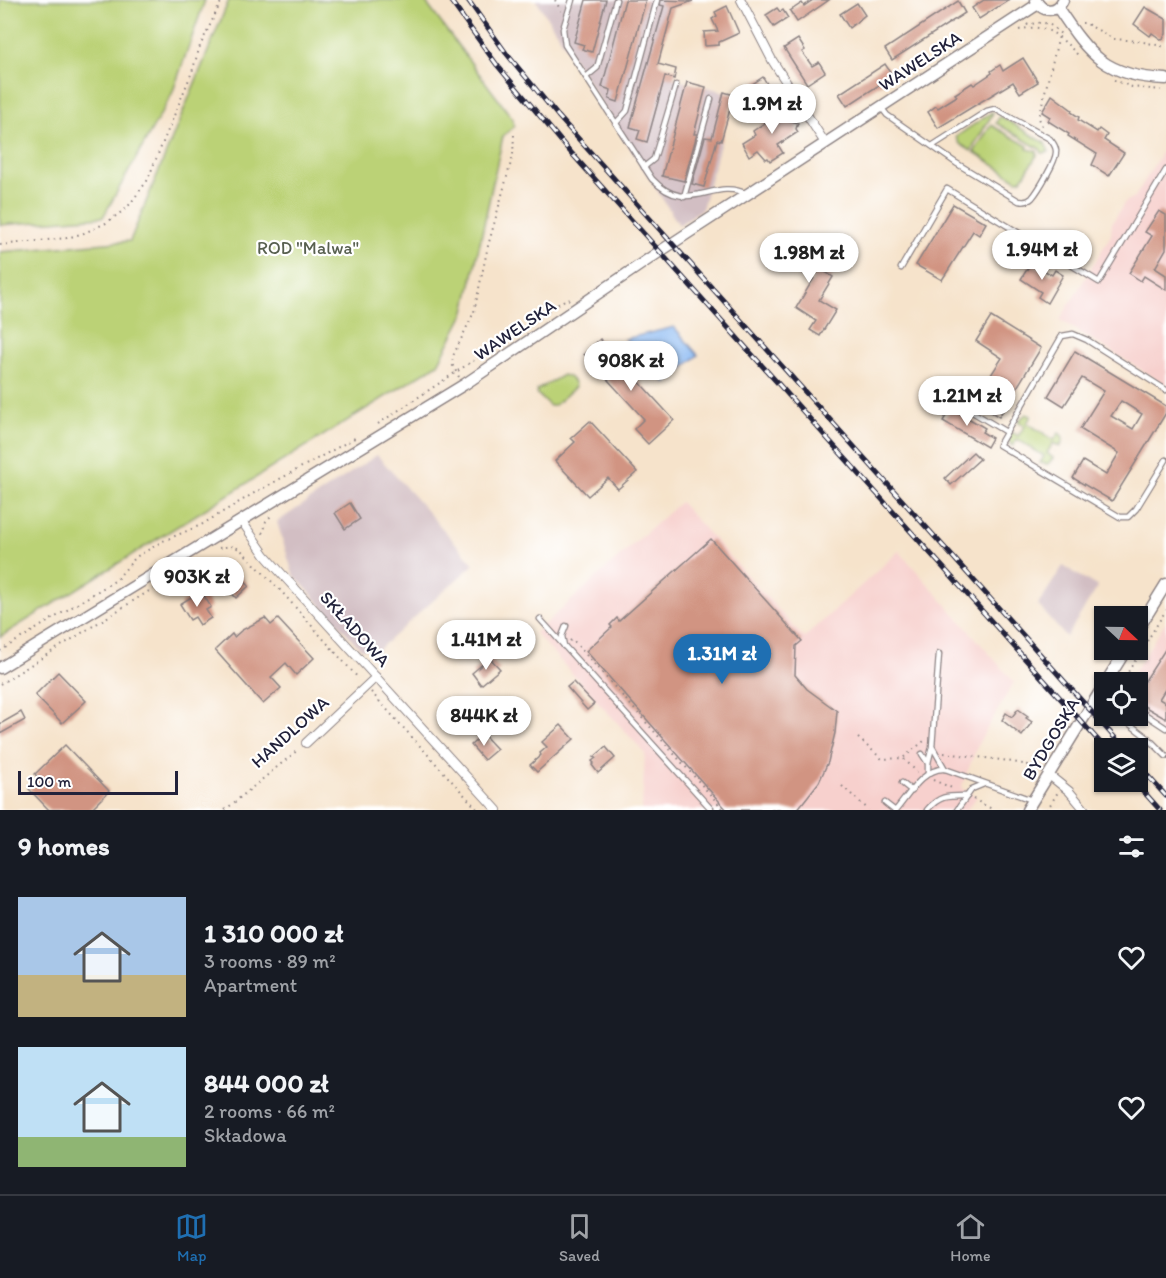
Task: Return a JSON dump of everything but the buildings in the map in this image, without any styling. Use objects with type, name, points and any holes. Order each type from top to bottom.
[{"type":"street","points":[[743,1],[772,60],[825,143]]},
{"type":"street","points":[[1037,2],[1049,10],[1060,4],[1088,50],[1099,60],[1129,75],[1166,80]]},
{"type":"street","name":"WAWELSKA","points":[[0,668],[465,384],[1037,2]]},
{"type":"street","name":"SKŁADOWA","points":[[241,520],[265,555],[497,810]]},
{"type":"street","points":[[1148,613],[1166,584]]},
{"type":"street","name":"HANDLOWA","points":[[306,743],[376,677]]},
{"type":"street","name":"BYDGOSKA","points":[[1027,810],[1094,705]]},
{"type":"street","points":[[1049,775],[1069,791],[1085,810]]},
{"type":"lane","points":[[572,0],[563,29],[565,45],[660,187],[684,197],[727,189],[738,190],[747,195]]},
{"type":"lane","points":[[585,77],[597,68],[616,0]]},
{"type":"lane","points":[[616,123],[627,111],[657,0]]},
{"type":"lane","points":[[644,166],[654,159],[676,85]]},
{"type":"lane","points":[[684,197],[711,99]]},
{"type":"lane","points":[[881,106],[887,115],[956,164],[1016,200],[1024,202],[1033,197],[1056,155],[1053,142],[1000,110],[993,109],[932,146]]},
{"type":"lane","points":[[901,268],[946,189],[1099,282],[1166,171]]},
{"type":"lane","points":[[1166,390],[1087,340],[1073,333],[1062,336],[999,445],[1120,517],[1128,517],[1136,509],[1166,460]]},
{"type":"lane","points":[[954,401],[1006,432]]},
{"type":"lane","points":[[540,619],[712,810]]},
{"type":"lane","points":[[564,646],[562,636],[566,626]]},
{"type":"lane","points":[[928,773],[939,654]]},
{"type":"lane","points":[[1148,716],[1166,728]]},
{"type":"lane","points":[[1132,726],[1166,756]]},
{"type":"lane","points":[[932,747],[945,769]]},
{"type":"lane","points":[[922,754],[928,763]]},
{"type":"lane","points":[[885,803],[895,810],[928,773],[936,769],[945,769],[1033,800]]},
{"type":"lane","points":[[966,777],[973,784],[972,789]]},
{"type":"lane","points":[[902,783],[912,791]]},
{"type":"lane","points":[[957,810],[972,789],[987,784]]},
{"type":"lane","points":[[927,810],[936,800],[967,796]]},
{"type":"path","points":[[0,245],[67,238],[106,223],[127,208],[147,181],[192,72],[200,46],[222,0]]},
{"type":"path","points":[[1080,24],[1085,23],[1114,39],[1166,46]]},
{"type":"path","points":[[1038,27],[1047,28],[1060,36],[1040,112],[1039,118],[1044,130],[1042,135]]},
{"type":"path","points":[[465,384],[452,364],[453,356],[474,312],[488,246],[513,155],[514,134]]},
{"type":"path","points":[[377,424],[566,299],[584,304]]},
{"type":"path","points":[[0,651],[116,580],[136,557],[163,541],[201,525],[357,436]]},
{"type":"path","points":[[212,552],[225,546],[240,549]]},
{"type":"path","points":[[0,684],[198,561]]},
{"type":"path","points":[[1128,672],[1166,610]]},
{"type":"path","points":[[564,646],[572,639],[724,810]]},
{"type":"path","name":"HANDLOWA","points":[[225,810],[306,743]]},
{"type":"path","points":[[903,758],[923,779]]},
{"type":"path","points":[[842,786],[869,810]]},
{"type":"path","points":[[1047,810],[1058,791]]},
{"type":"shaded area","points":[[536,0],[675,0],[658,64],[676,69],[674,79],[734,94],[702,209],[679,225]]},
{"type":"shaded area","points":[[1166,145],[1166,385],[1060,320],[1111,235],[1112,223],[1125,202],[1135,197]]},
{"type":"shaded area","points":[[377,455],[474,564],[378,650],[361,649],[293,574],[277,522]]},
{"type":"shaded area","points":[[680,502],[804,638],[899,551],[1014,682],[979,742],[961,788],[977,797],[966,810],[642,810],[645,753],[535,633]]},
{"type":"shaded area","points":[[1063,566],[1098,587],[1066,637],[1038,605]]},
{"type":"shaded area","points":[[1166,621],[1166,744],[1148,724],[1148,672],[1134,672],[1142,660],[1148,660],[1148,650]]},
{"type":"green space","points":[[0,0],[205,0],[172,94],[103,217],[0,225]]},
{"type":"green space","name":"ROD \"Malwa\"","points":[[229,0],[424,0],[513,119],[514,127],[503,136],[465,312],[438,364],[0,637],[0,252],[130,241]]},
{"type":"green space","points":[[992,112],[971,151],[960,144],[956,137]]},
{"type":"green space","points":[[1000,116],[1045,143],[1049,152],[1042,153],[1040,149],[996,123]]},
{"type":"green space","points":[[991,125],[1028,146],[1027,149],[1037,151],[1037,155],[1022,179],[1017,180],[974,152]]},
{"type":"green space","points":[[563,375],[571,378],[575,387],[554,406],[550,406],[537,394],[537,390]]},
{"type":"green space","points":[[1026,414],[1031,416],[1027,423],[1054,440],[1059,433],[1063,438],[1060,447],[1053,443],[1047,453],[1053,458],[1048,464],[1040,463],[1044,456],[1017,439],[1013,446],[1009,443],[1012,432],[1018,436],[1025,426],[1018,421]]},
{"type":"water","points":[[674,327],[698,355],[666,383],[625,339]]},
{"type":"railway","points":[[450,0],[497,65],[566,147],[1096,738]]},
{"type":"railway","points":[[468,0],[506,53],[558,116],[1115,738]]},
{"type":"railway","points":[[1148,776],[1166,796]]},
{"type":"railway","points":[[1144,792],[1160,810]]}]
